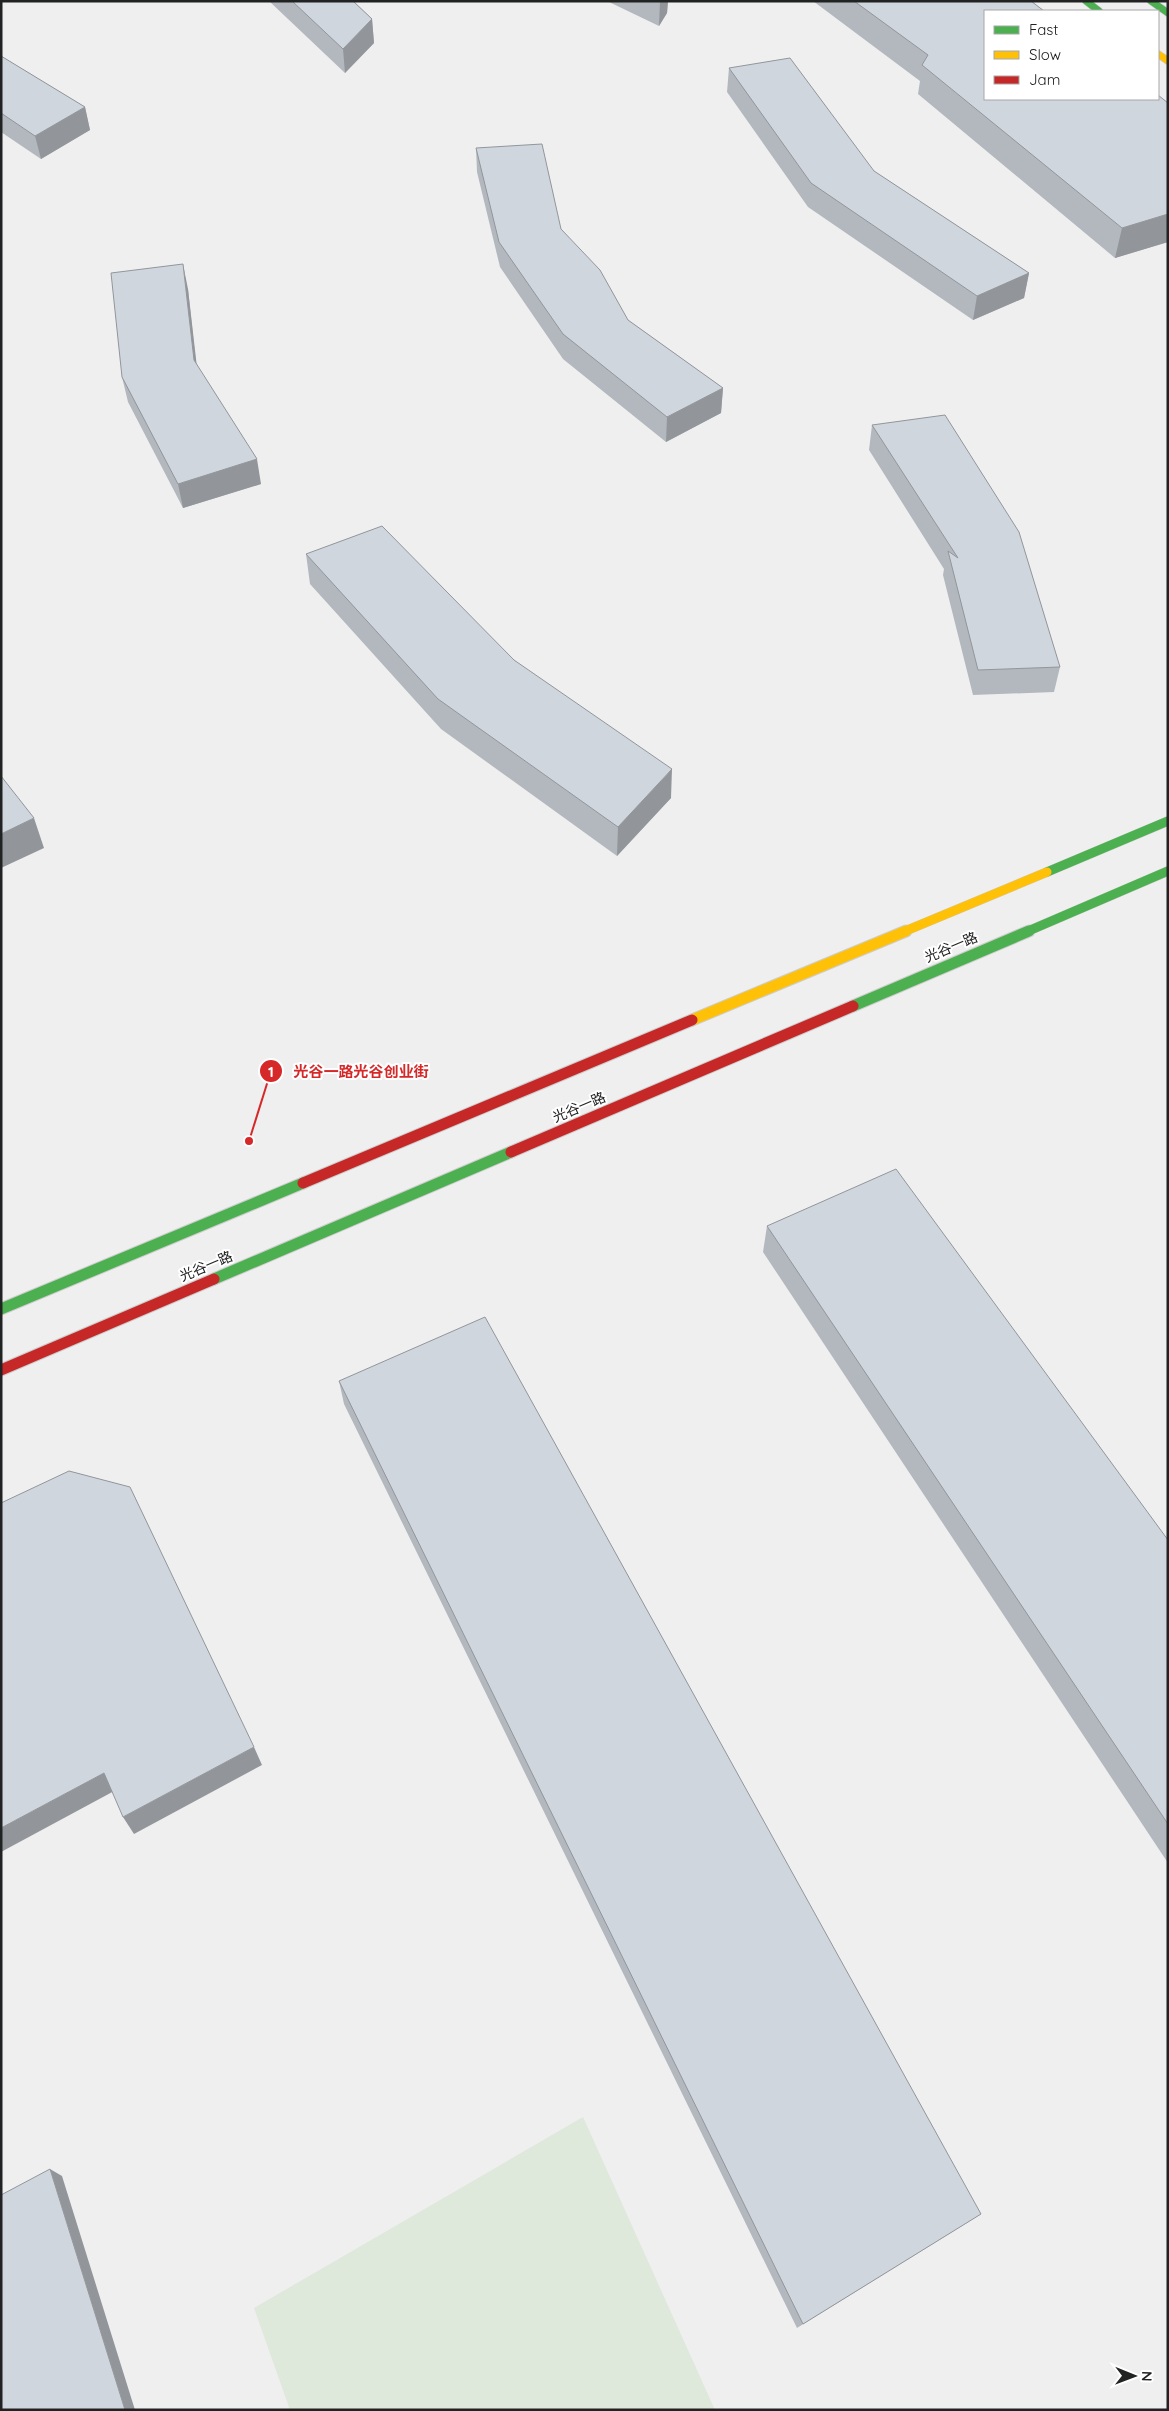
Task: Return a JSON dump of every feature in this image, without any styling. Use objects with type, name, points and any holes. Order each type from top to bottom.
[{"type":"main road","points":[[1086,1],[1098,10]]},
{"type":"main road","points":[[1151,1],[1168,13]]},
{"type":"main road","points":[[1,1309],[1168,821]]},
{"type":"main road","name":"光谷一路","points":[[1,1370],[1168,871]]},
{"type":"shaded area","points":[[583,2117],[715,2410],[290,2410],[254,2308]]},
{"type":"building","points":[[292,1],[353,1],[372,19],[343,49]]},
{"type":"building","points":[[854,1],[1031,1],[1043,10],[984,10],[984,100],[1159,100],[1159,96],[1168,103],[1168,214],[1122,228],[922,65],[928,55]]},
{"type":"building","points":[[1,56],[85,107],[35,136],[1,113]]},
{"type":"building","points":[[790,58],[874,171],[1029,273],[977,296],[811,183],[729,68]]},
{"type":"building","points":[[542,144],[561,229],[600,270],[628,320],[723,388],[667,417],[563,334],[499,242],[476,148]]},
{"type":"building","points":[[183,264],[194,360],[257,459],[178,484],[122,377],[111,273]]},
{"type":"building","points":[[945,415],[1019,532],[1060,667],[978,670],[948,551],[958,558],[872,425]]},
{"type":"building","points":[[382,526],[514,660],[672,769],[618,827],[438,699],[306,554]]},
{"type":"building","points":[[1,776],[34,818],[1,834]]},
{"type":"building","points":[[896,1169],[1168,1540],[1168,1824],[767,1226]]},
{"type":"building","points":[[485,1317],[981,2214],[803,2324],[339,1381]]},
{"type":"building","points":[[69,1471],[130,1487],[254,1747],[123,1817],[104,1773],[1,1828],[1,1503]]},
{"type":"building","points":[[50,2169],[125,2410],[1,2410],[1,2195]]},
{"type":"traffic: fast","points":[[1086,1],[1098,10]]},
{"type":"traffic: fast","points":[[1151,1],[1168,13]]},
{"type":"traffic: fast","points":[[1047,872],[1168,821]]},
{"type":"traffic: fast","points":[[853,1006],[1168,871]]},
{"type":"traffic: fast","points":[[214,1279],[511,1152]]},
{"type":"traffic: fast","points":[[1,1309],[303,1183]]},
{"type":"traffic: slow","points":[[1159,55],[1168,61]]},
{"type":"traffic: slow","points":[[692,1020],[1047,872]]},
{"type":"traffic: jam","points":[[511,1152],[853,1006]]},
{"type":"traffic: jam","points":[[303,1183],[692,1020]]},
{"type":"traffic: jam","points":[[1,1370],[214,1279]]},
{"type":"place","name":"光谷一路光谷创业街","points":[[249,1141]]}]
